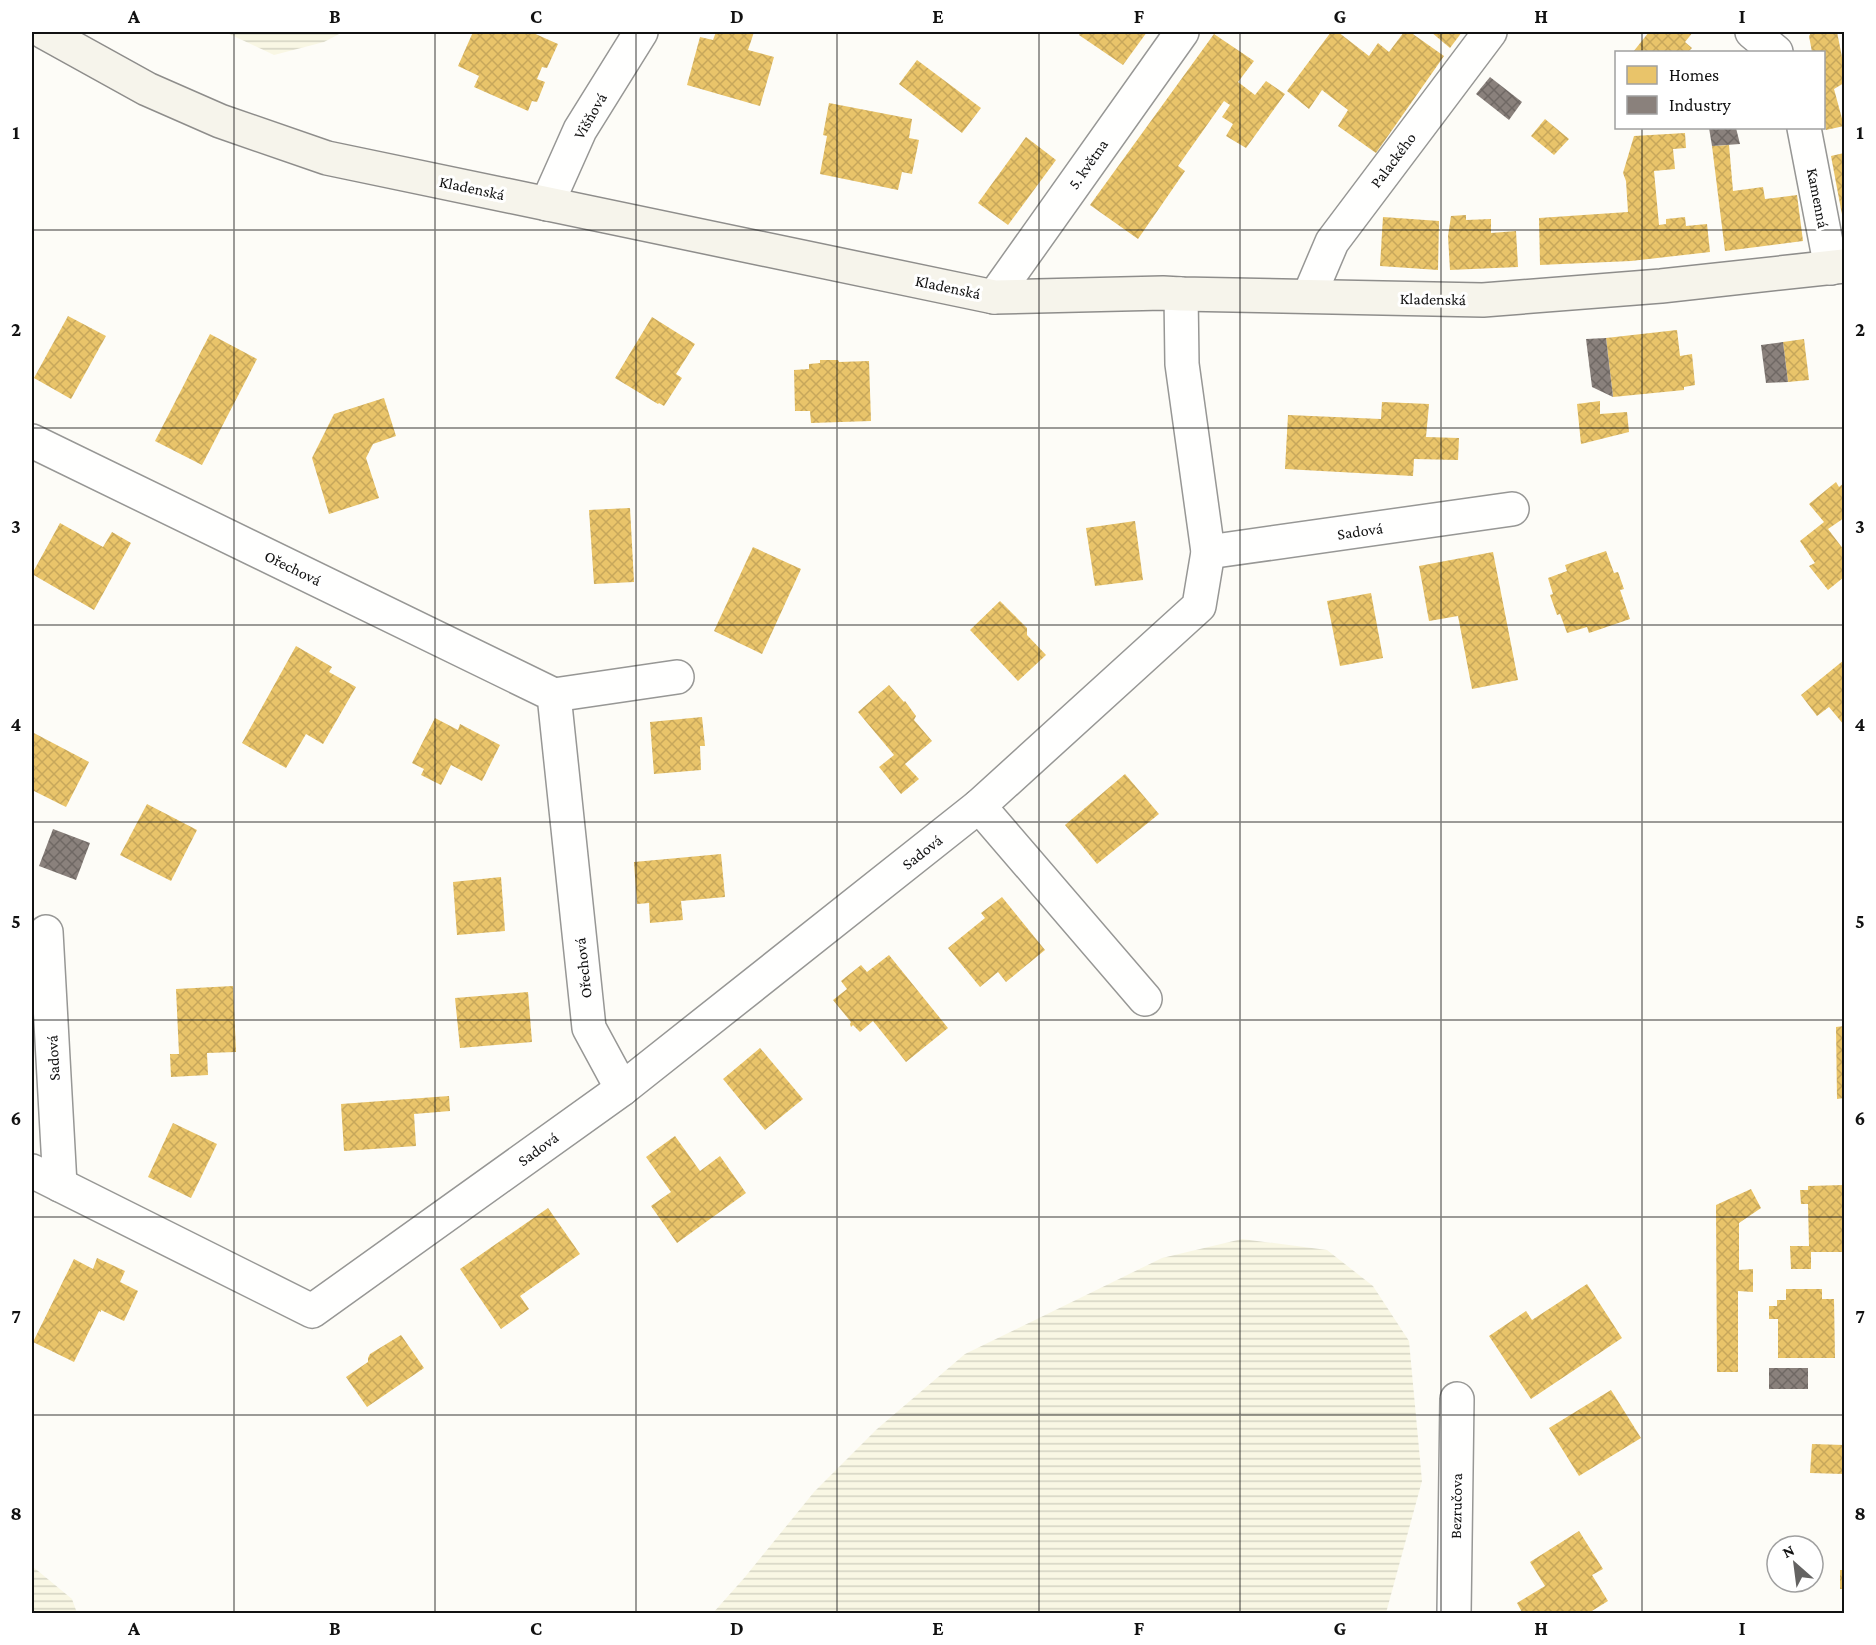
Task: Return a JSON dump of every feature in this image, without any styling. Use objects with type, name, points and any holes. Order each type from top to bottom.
[{"type":"street","name":"Kladenská","points":[[44,32],[147,89],[220,121],[327,158],[994,297],[1164,293],[1483,300],[1661,286],[1838,267]]},
{"type":"street","name":"Višňová","points":[[547,204],[580,130],[641,32]]},
{"type":"street","name":"5. května","points":[[994,297],[1182,32]]},
{"type":"street","name":"Palackého","points":[[1309,296],[1332,242],[1490,32]]},
{"type":"street","points":[[1752,32],[1775,51]]},
{"type":"street","name":"Kamenná","points":[[1804,129],[1838,267]]},
{"type":"street","name":"Sadová","points":[[32,1171],[312,1311],[622,1089],[979,806],[1199,606],[1208,552],[1182,364],[1181,294]]},
{"type":"street","name":"Ořechová","points":[[32,441],[554,695],[589,1028],[622,1089]]},
{"type":"street","name":"Sadová","points":[[1208,552],[1512,509]]},
{"type":"street","points":[[554,695],[677,677]]},
{"type":"street","points":[[979,806],[1145,999]]},
{"type":"street","name":"Sadová","points":[[46,932],[60,1185]]},
{"type":"street","name":"Bezručova","points":[[1454,1614],[1457,1399]]},
{"type":"shaded area","points":[[225,32],[343,32],[324,42],[274,55]]},
{"type":"shaded area","points":[[1242,1239],[1327,1250],[1373,1286],[1409,1341],[1422,1481],[1386,1613],[713,1613],[814,1492],[877,1429],[965,1354],[1162,1258]]},
{"type":"shaded area","points":[[32,1566],[72,1599],[77,1613],[32,1613]]},
{"type":"building: Homes","points":[[473,32],[531,32],[558,44],[547,68],[542,67],[537,79],[545,82],[537,102],[532,101],[528,111],[474,87],[479,76],[458,66]]},
{"type":"building: Homes","points":[[716,32],[754,32],[748,50],[774,57],[760,106],[687,85],[700,37],[713,40]]},
{"type":"building: Homes","points":[[1081,32],[1147,32],[1123,65],[1079,35]]},
{"type":"building: Homes","points":[[1331,32],[1338,32],[1369,56],[1378,43],[1389,52],[1404,32],[1410,32],[1444,56],[1376,153],[1338,126],[1348,110],[1322,90],[1309,109],[1287,91]]},
{"type":"building: Homes","points":[[1431,32],[1462,32],[1450,48]]},
{"type":"building: Homes","points":[[1649,32],[1693,32],[1685,42],[1692,48],[1689,51],[1634,51]]},
{"type":"building: Homes","points":[[1812,32],[1837,32],[1844,67],[1844,83],[1834,89],[1844,126],[1826,130],[1825,51],[1812,51],[1809,36]]},
{"type":"building: Homes","points":[[1214,34],[1254,61],[1238,82],[1255,95],[1266,81],[1285,94],[1246,148],[1226,136],[1233,124],[1222,117],[1230,105],[1224,101],[1178,166],[1185,171],[1138,239],[1090,205]]},
{"type":"building: Homes","points":[[917,60],[981,108],[962,133],[899,84]]},
{"type":"building: Homes","points":[[829,103],[912,119],[909,138],[919,140],[912,174],[902,172],[898,190],[820,174],[827,136],[823,135]]},
{"type":"building: Homes","points":[[1545,119],[1569,139],[1554,155],[1531,136]]},
{"type":"building: Homes","points":[[1685,133],[1686,148],[1673,149],[1675,169],[1654,171],[1659,225],[1666,224],[1666,219],[1685,217],[1686,226],[1707,224],[1710,252],[1631,261],[1540,265],[1539,218],[1628,212],[1626,181],[1623,173],[1634,136]]},
{"type":"building: Homes","points":[[1026,137],[1056,160],[1008,225],[978,203]]},
{"type":"building: Homes","points":[[1729,145],[1733,191],[1763,187],[1765,199],[1797,195],[1803,241],[1725,251],[1712,146]]},
{"type":"building: Homes","points":[[1844,153],[1844,220],[1843,220],[1831,156]]},
{"type":"building: Homes","points":[[1466,215],[1466,220],[1491,219],[1491,233],[1516,231],[1518,267],[1450,270],[1448,236],[1451,216]]},
{"type":"building: Homes","points":[[1383,217],[1439,221],[1438,270],[1380,266]]},
{"type":"building: Homes","points":[[68,316],[106,336],[71,399],[34,378]]},
{"type":"building: Homes","points":[[652,317],[695,344],[676,374],[682,378],[664,406],[615,378]]},
{"type":"building: Homes","points":[[1677,330],[1680,356],[1692,354],[1695,385],[1684,387],[1684,390],[1613,397],[1606,338]]},
{"type":"building: Homes","points":[[210,334],[257,359],[202,465],[155,441]]},
{"type":"building: Homes","points":[[1804,339],[1809,380],[1788,382],[1783,342]]},
{"type":"building: Homes","points":[[820,360],[869,361],[871,421],[811,423],[810,411],[795,411],[794,370],[809,369],[809,364],[820,363]]},
{"type":"building: Homes","points":[[384,398],[396,436],[373,444],[366,458],[379,498],[329,514],[312,458],[334,414]]},
{"type":"building: Homes","points":[[1600,401],[1600,414],[1627,412],[1629,432],[1581,444],[1577,404]]},
{"type":"building: Homes","points":[[1382,402],[1429,404],[1426,437],[1459,438],[1458,460],[1414,459],[1413,476],[1285,469],[1288,415],[1381,419]]},
{"type":"building: Homes","points":[[1836,482],[1839,487],[1844,483],[1844,518],[1828,529],[1844,550],[1844,577],[1828,590],[1809,566],[1815,563],[1800,541],[1824,522],[1809,504]]},
{"type":"building: Homes","points":[[630,508],[634,582],[594,584],[589,510]]},
{"type":"building: Homes","points":[[1135,521],[1143,580],[1095,586],[1086,528]]},
{"type":"building: Homes","points":[[60,523],[103,547],[112,532],[131,543],[94,610],[32,574]]},
{"type":"building: Homes","points":[[753,547],[801,569],[762,654],[714,631]]},
{"type":"building: Homes","points":[[1606,551],[1614,573],[1618,572],[1624,589],[1620,590],[1630,619],[1589,633],[1587,627],[1567,633],[1550,595],[1553,594],[1548,578],[1567,571],[1565,565]]},
{"type":"building: Homes","points":[[1493,552],[1518,680],[1472,689],[1458,616],[1429,621],[1419,566]]},
{"type":"building: Homes","points":[[1371,593],[1383,658],[1340,666],[1327,601]]},
{"type":"building: Homes","points":[[1000,601],[1027,628],[1027,635],[1046,655],[1018,681],[970,630]]},
{"type":"building: Homes","points":[[296,646],[332,667],[329,672],[356,687],[323,744],[306,734],[286,768],[242,743]]},
{"type":"building: Homes","points":[[1844,660],[1844,725],[1829,707],[1817,716],[1801,695]]},
{"type":"building: Homes","points":[[889,685],[905,701],[916,716],[914,720],[932,741],[905,764],[919,779],[901,794],[879,767],[894,755],[858,712]]},
{"type":"building: Homes","points":[[702,717],[705,746],[700,746],[701,770],[654,774],[650,722]]},
{"type":"building: Homes","points":[[435,718],[458,730],[460,724],[500,745],[482,781],[451,765],[441,785],[421,775],[424,769],[412,763]]},
{"type":"building: Homes","points":[[32,732],[89,762],[66,807],[32,790]]},
{"type":"building: Homes","points":[[1125,774],[1159,814],[1097,864],[1065,825]]},
{"type":"building: Homes","points":[[147,804],[197,830],[171,881],[120,855]]},
{"type":"building: Homes","points":[[721,854],[725,897],[681,901],[683,920],[650,923],[649,903],[637,904],[634,862]]},
{"type":"building: Homes","points":[[501,877],[505,931],[457,935],[453,882]]},
{"type":"building: Homes","points":[[1002,897],[1045,950],[1006,982],[998,972],[980,987],[948,948],[985,918],[981,913]]},
{"type":"building: Homes","points":[[889,955],[948,1028],[906,1062],[873,1021],[860,1032],[853,1025],[851,1027],[851,1022],[833,1000],[847,989],[841,981],[861,965],[867,972]]},
{"type":"building: Homes","points":[[233,986],[236,1052],[207,1053],[208,1075],[171,1077],[170,1054],[179,1054],[176,989]]},
{"type":"building: Homes","points":[[528,992],[532,1042],[460,1048],[455,998]]},
{"type":"building: Homes","points":[[1844,1026],[1844,1098],[1837,1099],[1836,1027]]},
{"type":"building: Homes","points":[[760,1048],[803,1099],[765,1130],[723,1079]]},
{"type":"building: Homes","points":[[449,1096],[450,1111],[414,1114],[416,1146],[344,1151],[341,1104]]},
{"type":"building: Homes","points":[[173,1123],[217,1144],[191,1198],[148,1177]]},
{"type":"building: Homes","points":[[675,1136],[700,1171],[720,1156],[746,1193],[677,1243],[651,1206],[671,1192],[646,1157]]},
{"type":"building: Homes","points":[[1844,1185],[1844,1252],[1811,1252],[1811,1269],[1791,1269],[1790,1246],[1809,1246],[1808,1204],[1801,1204],[1800,1190],[1808,1190],[1808,1186]]},
{"type":"building: Homes","points":[[1751,1189],[1761,1208],[1739,1223],[1739,1270],[1753,1269],[1753,1292],[1738,1291],[1738,1372],[1717,1372],[1716,1205]]},
{"type":"building: Homes","points":[[548,1208],[580,1254],[520,1296],[529,1309],[501,1329],[460,1269]]},
{"type":"building: Homes","points":[[97,1258],[125,1271],[120,1282],[138,1291],[124,1321],[99,1311],[74,1362],[33,1342],[74,1259],[93,1269]]},
{"type":"building: Homes","points":[[1587,1284],[1622,1338],[1531,1399],[1489,1336],[1526,1311],[1532,1320]]},
{"type":"building: Homes","points":[[1786,1289],[1822,1289],[1822,1299],[1834,1299],[1835,1358],[1778,1358],[1778,1319],[1769,1319],[1769,1306],[1777,1306],[1777,1300],[1786,1300]]},
{"type":"building: Homes","points":[[401,1335],[424,1368],[367,1407],[346,1377],[368,1362],[370,1354]]},
{"type":"building: Homes","points":[[1611,1390],[1641,1438],[1579,1476],[1549,1428]]},
{"type":"building: Homes","points":[[1812,1444],[1844,1445],[1844,1474],[1810,1473]]},
{"type":"building: Homes","points":[[1579,1531],[1603,1569],[1592,1575],[1608,1601],[1587,1614],[1523,1614],[1517,1603],[1545,1586],[1530,1562]]},
{"type":"building: Homes","points":[[1840,1570],[1844,1570],[1844,1589],[1840,1589]]},
{"type":"building: Industry","points":[[1490,77],[1522,102],[1509,120],[1476,94]]},
{"type":"building: Industry","points":[[1709,129],[1736,129],[1740,144],[1712,146]]},
{"type":"building: Industry","points":[[1606,338],[1613,397],[1592,387],[1586,339]]},
{"type":"building: Industry","points":[[1783,342],[1788,382],[1766,383],[1761,345]]},
{"type":"building: Industry","points":[[53,829],[90,843],[76,880],[39,866]]},
{"type":"building: Industry","points":[[1769,1368],[1808,1368],[1808,1389],[1769,1389]]}]
